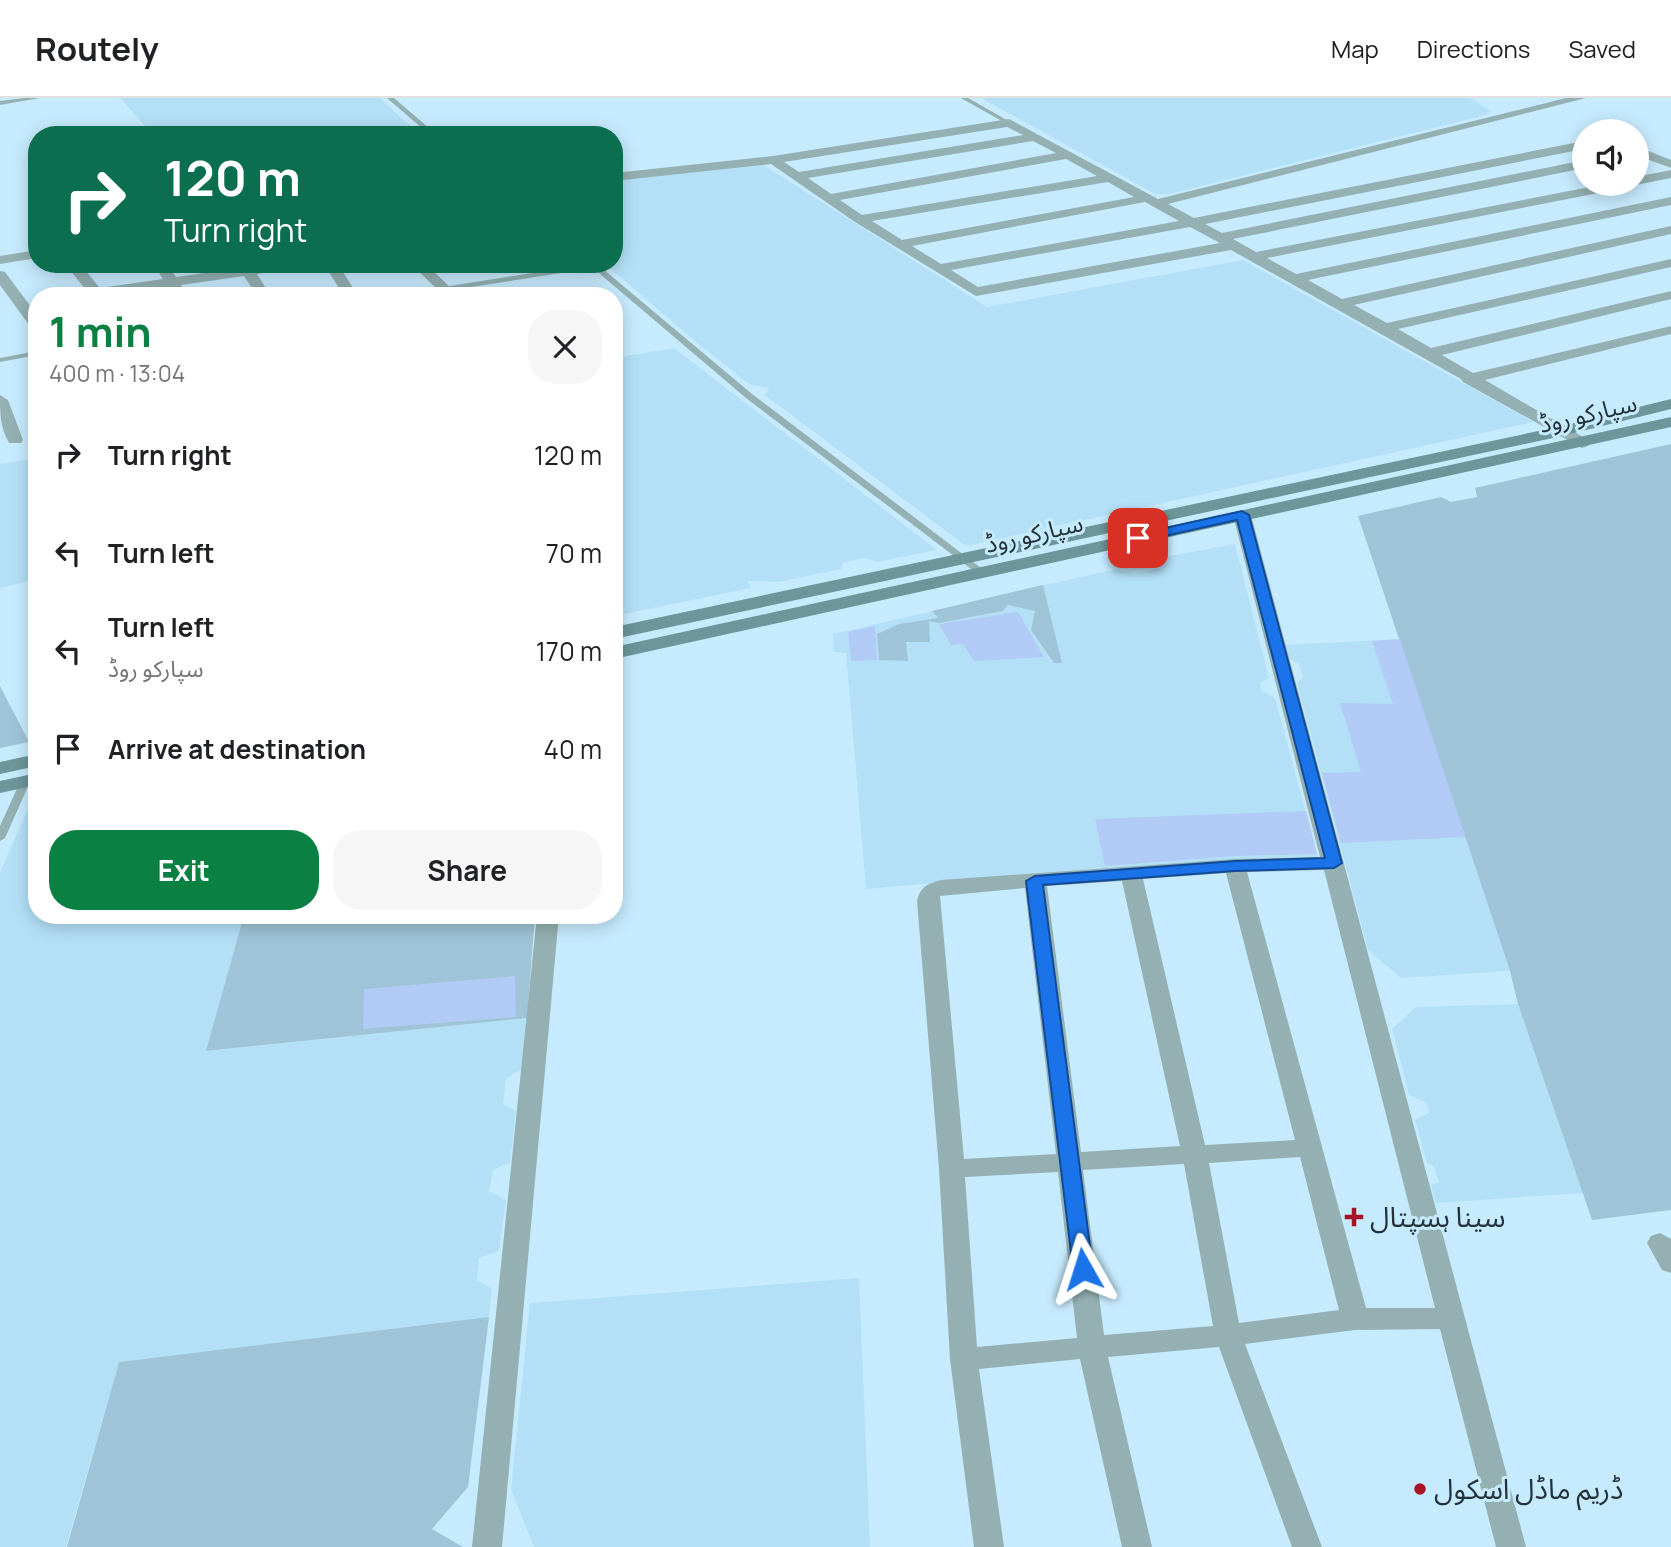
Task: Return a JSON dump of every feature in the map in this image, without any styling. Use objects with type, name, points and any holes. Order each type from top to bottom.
[{"type":"street","points":[[901,244],[1152,200],[1580,98]]},
{"type":"street","points":[[623,176],[773,160],[1009,123],[1385,328],[1468,379],[1582,443]]},
{"type":"street","points":[[795,176],[1036,137]]},
{"type":"street","points":[[941,268],[1191,223],[1572,147]]},
{"type":"street","points":[[1547,152],[1572,165]]},
{"type":"street","points":[[828,198],[1068,155]]},
{"type":"street","points":[[1649,155],[1671,164]]},
{"type":"street","points":[[773,160],[860,219],[941,268],[970,290],[983,292],[1572,170]]},
{"type":"street","points":[[1649,178],[1671,174]]},
{"type":"street","points":[[860,219],[1110,178]]},
{"type":"street","points":[[1253,257],[1572,194]]},
{"type":"street","points":[[1639,196],[1671,211]]},
{"type":"street","points":[[1292,279],[1671,201]]},
{"type":"street","points":[[1339,304],[1671,230]]},
{"type":"street","points":[[0,260],[28,255]]},
{"type":"street","points":[[1385,328],[1671,263]]},
{"type":"street","points":[[80,273],[92,287]]},
{"type":"street","points":[[166,273],[176,287]]},
{"type":"street","points":[[138,287],[214,273]]},
{"type":"street","points":[[428,273],[443,287]]},
{"type":"street","points":[[0,275],[28,301]]},
{"type":"street","points":[[1426,354],[1671,295]]},
{"type":"street","points":[[0,308],[28,303]]},
{"type":"street","points":[[1468,379],[1671,330]]},
{"type":"street","points":[[0,400],[15,440]]},
{"type":"street","name":"سپارکو روڈ","points":[[623,632],[962,557],[1562,431],[1671,404]]},
{"type":"street","name":"سپارکو روڈ","points":[[623,651],[1671,422]]},
{"type":"street","points":[[1242,515],[1511,1547]]},
{"type":"street","points":[[0,768],[28,762]]},
{"type":"street","points":[[0,787],[28,781]]},
{"type":"street","points":[[989,1547],[964,1359],[952,1169],[928,901],[930,892],[941,887],[1131,873],[1334,863]]},
{"type":"street","points":[[1235,866],[1307,1148],[1355,1319]]},
{"type":"street","points":[[1131,873],[1195,1154],[1228,1335],[1307,1547]]},
{"type":"street","points":[[1035,881],[1093,1349],[1137,1547]]},
{"type":"street","points":[[487,1547],[547,924]]},
{"type":"street","points":[[952,1169],[1307,1148]]},
{"type":"street","points":[[964,1359],[1093,1349],[1355,1319],[1452,1318]]},
{"type":"lane","points":[[0,103],[37,98]]},
{"type":"lane","points":[[390,98],[423,126]]},
{"type":"lane","points":[[964,98],[1009,123]]},
{"type":"lane","points":[[457,287],[544,273]]},
{"type":"lane","points":[[603,273],[619,287]]},
{"type":"lane","points":[[623,290],[749,396],[982,573]]},
{"type":"lane","points":[[0,360],[28,355]]},
{"type":"lane","points":[[0,838],[28,786]]},
{"type":"shaded area","points":[[120,98],[380,98],[410,126],[145,126]]},
{"type":"shaded area","points":[[981,98],[1470,98],[1491,111],[1485,115],[1169,194],[1155,194]]},
{"type":"shaded area","points":[[762,164],[987,307],[1243,260],[1533,422],[966,546],[765,395],[769,388],[749,384],[616,273],[623,273],[623,180]]},
{"type":"shaded area","points":[[674,348],[937,550],[877,562],[865,558],[843,562],[841,569],[779,582],[748,581],[751,588],[623,614],[623,356]]},
{"type":"shaded area","points":[[1671,444],[1671,1210],[1592,1220],[1358,516],[1441,497],[1451,502],[1477,497],[1475,488]]},
{"type":"shaded area","points":[[28,459],[28,581],[0,588],[0,464]]},
{"type":"shaded area","points":[[1235,544],[1269,678],[1260,683],[1261,690],[1275,698],[1318,857],[1105,868],[866,889],[846,653],[834,652],[833,634],[1116,569],[1135,574],[1160,568],[1164,557]]},
{"type":"shaded area","points":[[1043,585],[1062,663],[1054,663],[1031,630],[1035,611],[1008,605],[1003,611],[939,623],[929,621],[930,642],[906,642],[908,661],[879,660],[877,634],[899,624],[938,618],[932,611]]},
{"type":"shaded area","points":[[1400,639],[1510,971],[1401,978],[1368,950],[1297,683],[1303,678],[1299,664],[1289,659],[1285,645]]},
{"type":"shaded area","points":[[0,686],[28,742],[0,748]]},
{"type":"shaded area","points":[[27,811],[28,924],[242,924],[207,1051],[527,1018],[522,1069],[506,1078],[503,1104],[516,1111],[510,1162],[493,1170],[489,1191],[506,1200],[499,1251],[479,1258],[477,1281],[492,1289],[489,1317],[119,1362],[66,1547],[0,1547],[0,872]]},
{"type":"shaded area","points":[[241,924],[534,924],[527,1018],[206,1051]]},
{"type":"shaded area","points":[[1518,1004],[1585,1193],[1436,1203],[1431,1185],[1439,1182],[1433,1166],[1427,1163],[1415,1120],[1429,1113],[1426,1102],[1409,1095],[1392,1029],[1416,1007]]},
{"type":"shaded area","points":[[859,1278],[870,1547],[534,1547],[511,1489],[530,1303]]},
{"type":"shaded area","points":[[489,1317],[468,1487],[432,1529],[463,1547],[67,1547],[119,1362]]},
{"type":"building","points":[[1018,612],[1044,657],[974,661],[963,644],[951,645],[939,624]]},
{"type":"building","points":[[875,626],[877,660],[851,661],[848,632]]},
{"type":"building","points":[[1400,639],[1465,837],[1341,843],[1322,773],[1361,772],[1340,703],[1393,704],[1372,641]]},
{"type":"building","points":[[1306,811],[1317,854],[1235,856],[1105,866],[1095,819]]},
{"type":"building","points":[[515,976],[516,1017],[363,1029],[364,989]]},
{"type":"place","name":"سینا ہسپتال","points":[[1354,1217]]},
{"type":"place","name":"ڈریم ماڈل اسکول","points":[[1420,1489]]},
{"type":"route","points":[[1083,1269],[1035,881],[1235,866],[1334,863],[1242,515],[1138,538]]}]
